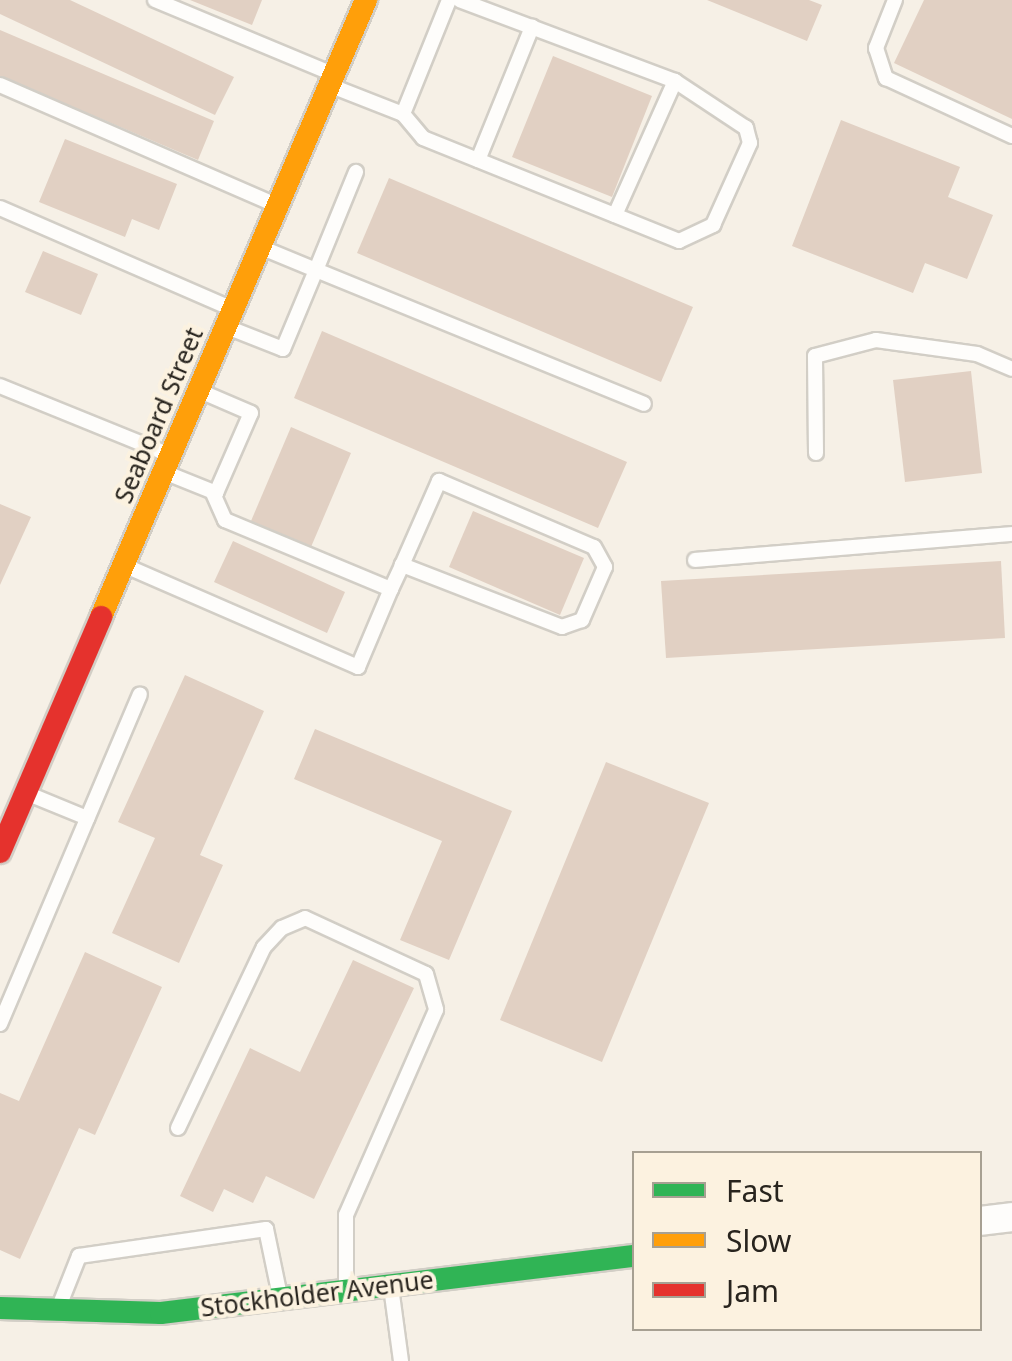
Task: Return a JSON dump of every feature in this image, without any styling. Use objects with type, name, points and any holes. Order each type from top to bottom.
[{"type":"street","name":"Seaboard Street","points":[[0,852],[14,805],[260,247],[331,80],[358,3]]},
{"type":"street","points":[[982,1220],[1012,1217]]},
{"type":"street","name":"Stockholder Avenue","points":[[0,1308],[55,1316],[161,1313],[390,1282],[632,1256]]},
{"type":"lane","points":[[155,0],[402,114],[423,138],[616,216],[679,241],[698,238],[714,225],[750,142],[746,128],[675,81],[460,0]]},
{"type":"lane","points":[[402,114],[449,0]]},
{"type":"lane","points":[[894,0],[876,48],[886,78],[1012,136]]},
{"type":"lane","points":[[478,160],[532,27]]},
{"type":"lane","points":[[616,216],[675,81]]},
{"type":"lane","points":[[0,85],[277,206]]},
{"type":"lane","points":[[0,208],[283,348],[356,172]]},
{"type":"lane","points":[[260,247],[644,404]]},
{"type":"lane","points":[[816,453],[815,356],[876,340],[977,354],[1012,369]]},
{"type":"lane","points":[[0,386],[167,463],[212,491],[225,520],[392,589]]},
{"type":"lane","points":[[198,390],[250,413],[212,491]]},
{"type":"lane","points":[[123,564],[358,667],[402,565],[439,481],[594,547],[605,566],[582,620],[562,627],[402,565]]},
{"type":"lane","points":[[695,560],[1012,534]]},
{"type":"lane","points":[[0,1024],[140,694]]},
{"type":"lane","points":[[14,805],[87,818]]},
{"type":"lane","points":[[178,1128],[264,946],[282,928],[305,918],[426,974],[436,1010],[346,1215],[346,1288]]},
{"type":"lane","points":[[55,1316],[79,1256],[266,1229],[280,1297]]},
{"type":"lane","points":[[390,1282],[401,1361]]},
{"type":"building","points":[[0,0],[70,0],[234,77],[215,115],[0,14]]},
{"type":"building","points":[[190,0],[262,0],[252,25]]},
{"type":"building","points":[[707,0],[809,0],[822,5],[807,41]]},
{"type":"building","points":[[924,0],[1012,0],[1012,119],[894,63]]},
{"type":"building","points":[[0,30],[214,121],[198,160],[0,76]]},
{"type":"building","points":[[553,56],[652,96],[612,197],[512,157]]},
{"type":"building","points":[[841,120],[960,167],[948,197],[993,215],[967,279],[925,263],[913,293],[792,246]]},
{"type":"building","points":[[65,139],[177,184],[159,230],[132,219],[125,237],[39,202]]},
{"type":"building","points":[[389,178],[693,307],[661,382],[357,253]]},
{"type":"building","points":[[43,251],[98,274],[81,315],[25,292]]},
{"type":"building","points":[[322,331],[627,462],[598,528],[294,398]]},
{"type":"building","points":[[971,371],[982,473],[905,482],[893,380]]},
{"type":"building","points":[[291,427],[351,453],[311,547],[251,521]]},
{"type":"building","points":[[0,504],[31,517],[0,585]]},
{"type":"building","points":[[473,511],[584,558],[560,615],[449,567]]},
{"type":"building","points":[[233,541],[345,592],[327,633],[214,582]]},
{"type":"building","points":[[1001,561],[1005,638],[666,658],[661,581]]},
{"type":"building","points":[[185,675],[264,711],[200,855],[223,865],[179,963],[112,933],[155,838],[118,822]]},
{"type":"building","points":[[315,729],[512,811],[449,960],[400,940],[442,841],[294,779]]},
{"type":"building","points":[[606,762],[709,803],[602,1062],[500,1020]]},
{"type":"building","points":[[85,952],[162,987],[95,1135],[79,1128],[20,1259],[0,1250],[0,1093],[19,1101]]},
{"type":"building","points":[[353,960],[414,988],[314,1199],[266,1176],[253,1203],[224,1189],[213,1212],[180,1196],[250,1048],[300,1072]]},
{"type":"traffic: fast","points":[[0,1308],[161,1313],[632,1256]]},
{"type":"traffic: slow","points":[[101,617],[366,0]]},
{"type":"traffic: jam","points":[[0,852],[101,617]]}]
